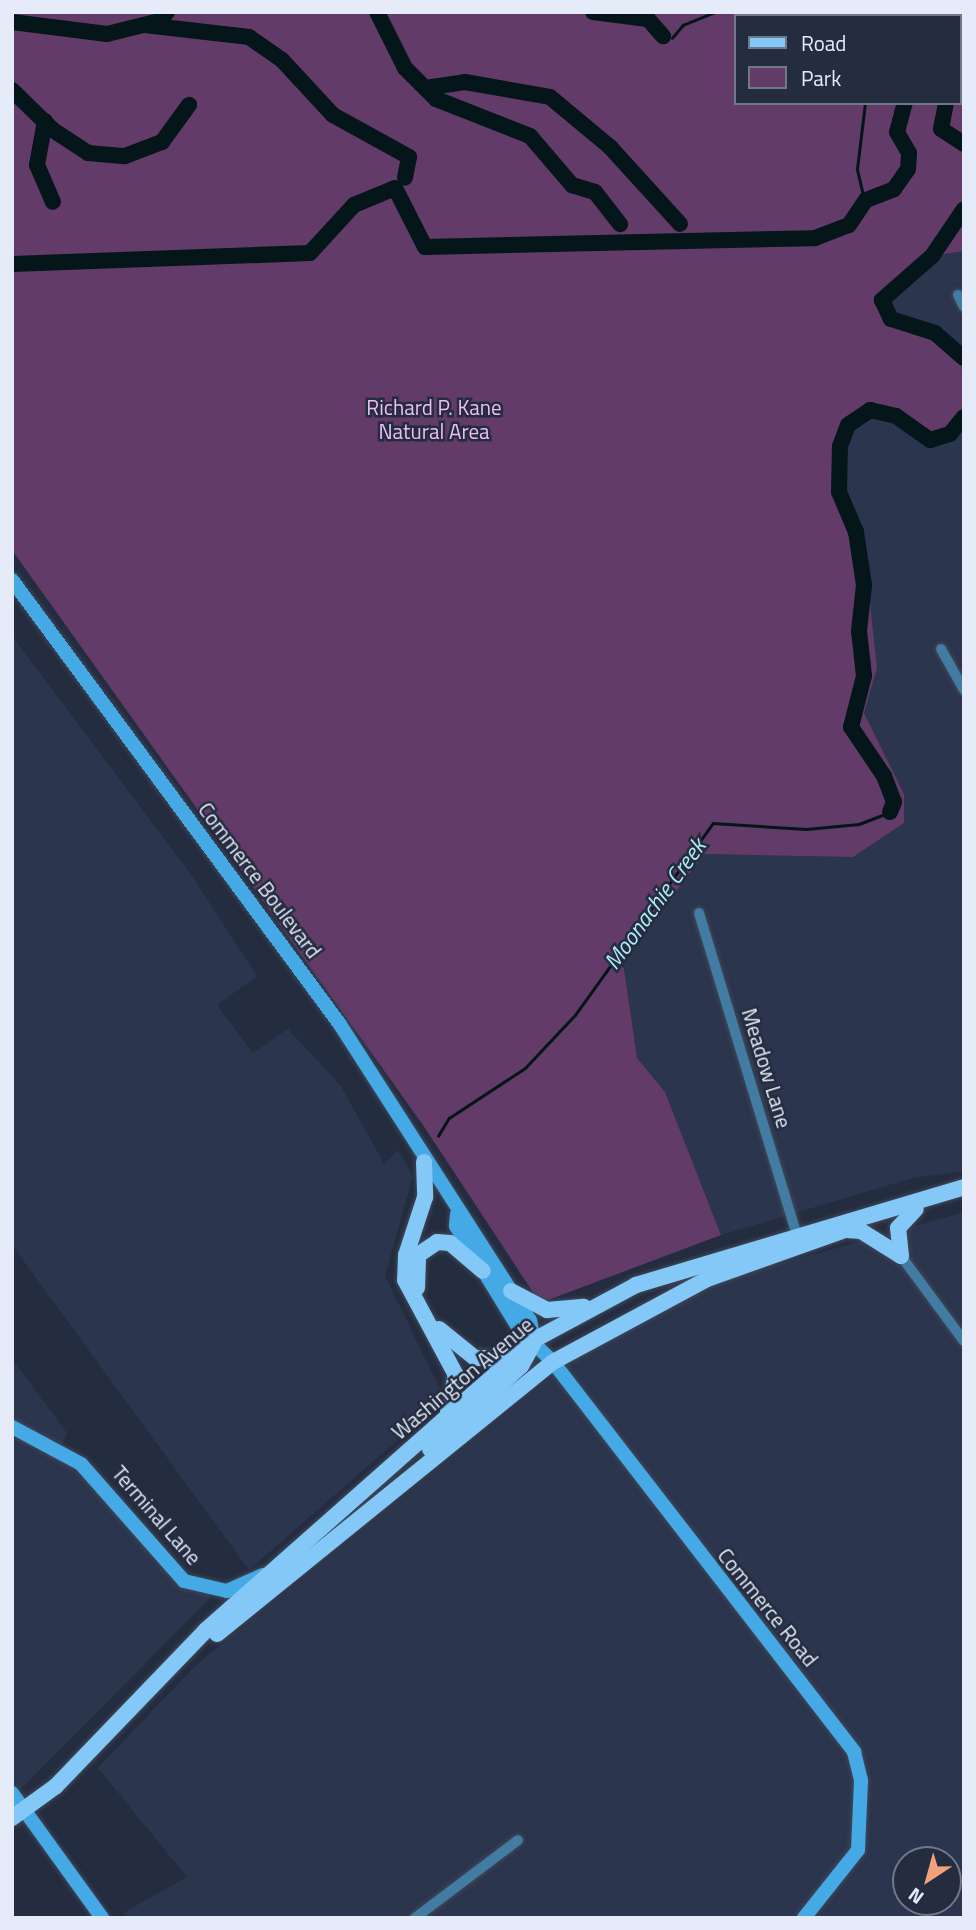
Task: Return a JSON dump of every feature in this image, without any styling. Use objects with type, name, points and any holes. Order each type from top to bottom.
[{"type":"main road","points":[[424,1162],[425,1198],[406,1255],[405,1280],[456,1375],[446,1415]]},
{"type":"main road","name":"Washington Avenue","points":[[19,1815],[277,1568],[446,1415],[534,1340],[590,1306],[636,1285],[796,1233],[964,1187]]},
{"type":"main road","name":"Washington Avenue","points":[[140,1698],[398,1485],[553,1362],[707,1279],[847,1230],[964,1197]]},
{"type":"main road","points":[[901,1256],[898,1228],[916,1209]]},
{"type":"main road","points":[[847,1230],[861,1231],[901,1256]]},
{"type":"main road","points":[[483,1271],[450,1243],[437,1242],[418,1255],[414,1273],[419,1296],[455,1348],[496,1362],[512,1358]]},
{"type":"main road","points":[[511,1291],[547,1310],[590,1306]]},
{"type":"main road","points":[[398,1485],[474,1404],[521,1366],[534,1340]]},
{"type":"street","points":[[958,295],[964,306]]},
{"type":"street","name":"Commerce Boulevard","points":[[12,580],[332,1014],[457,1214],[530,1320],[534,1340]]},
{"type":"street","points":[[941,649],[964,690]]},
{"type":"street","name":"Meadow Lane","points":[[699,914],[796,1233]]},
{"type":"street","name":"Commerce Boulevard","points":[[457,1214],[456,1226],[483,1271],[519,1329],[534,1340]]},
{"type":"street","points":[[901,1256],[964,1341]]},
{"type":"street","name":"Commerce Road","points":[[534,1340],[854,1752],[861,1782],[859,1850],[804,1918]]},
{"type":"street","name":"Terminal Lane","points":[[12,1427],[81,1464],[194,1586],[227,1591],[277,1568]]},
{"type":"street","points":[[12,1793],[19,1815],[102,1918]]},
{"type":"street","points":[[415,1918],[518,1840]]},
{"type":"shaded area","points":[[933,246],[964,251],[964,378],[895,326],[877,300]]},
{"type":"shaded area","points":[[964,399],[964,1171],[913,1178],[721,1235],[665,1092],[637,1058],[623,962],[704,854],[853,857],[904,794],[864,713],[877,668],[829,474],[844,416],[868,402]]},
{"type":"shaded area","points":[[12,636],[190,873],[257,976],[217,1005],[253,1053],[288,1029],[341,1086],[384,1164],[398,1150],[413,1176],[385,1276],[445,1399],[249,1570],[12,1245]]},
{"type":"shaded area","points":[[964,1212],[964,1918],[127,1918],[123,1913],[187,1877],[98,1768],[194,1667],[577,1357],[718,1281]]},
{"type":"shaded area","points":[[12,1359],[67,1433],[60,1452],[177,1581],[221,1587],[12,1798]]},
{"type":"green space","name":"Richard P. Kane Natural Area","points":[[12,12],[964,12],[964,251],[932,256],[882,300],[891,319],[935,333],[961,353],[964,417],[950,434],[930,440],[884,411],[859,414],[848,425],[837,470],[866,566],[877,668],[864,713],[904,794],[904,823],[853,857],[704,854],[623,962],[637,1058],[665,1092],[721,1235],[540,1303],[425,1128],[12,550]]},
{"type":"waterway","points":[[12,22],[107,34],[159,21],[167,12]]},
{"type":"waterway","points":[[377,12],[405,68],[436,99],[530,136],[572,185],[595,192],[620,224]]},
{"type":"waterway","points":[[593,12],[648,19],[663,36]]},
{"type":"waterway","points":[[672,38],[683,25],[716,12]]},
{"type":"waterway","points":[[145,25],[249,37],[282,60],[333,115],[409,157],[405,178]]},
{"type":"waterway","points":[[425,88],[465,82],[550,97],[610,147],[680,224]]},
{"type":"waterway","points":[[12,90],[53,130],[88,153],[125,156],[162,142],[189,105]]},
{"type":"waterway","points":[[864,200],[857,169],[865,105]]},
{"type":"waterway","points":[[12,264],[310,253],[354,205],[395,188],[425,247],[815,238],[849,225],[866,200],[894,189],[908,169],[909,153],[897,132],[904,105]]},
{"type":"waterway","name":"Moonachie Creek","points":[[946,105],[941,129],[964,144]]},
{"type":"waterway","points":[[45,121],[37,165],[53,202]]},
{"type":"waterway","name":"Moonachie Creek","points":[[964,209],[932,256],[882,300],[891,319],[935,333],[964,358]]},
{"type":"waterway","name":"Moonachie Creek","points":[[890,812],[894,802],[884,776],[851,727],[864,676],[859,631],[864,585],[856,532],[839,492],[840,446],[848,425],[870,410],[896,416],[930,440],[950,434],[964,417]]},
{"type":"waterway","name":"Moonachie Creek","points":[[438,1136],[449,1118],[525,1068],[575,1015],[713,823],[806,829],[859,824],[890,812]]}]
